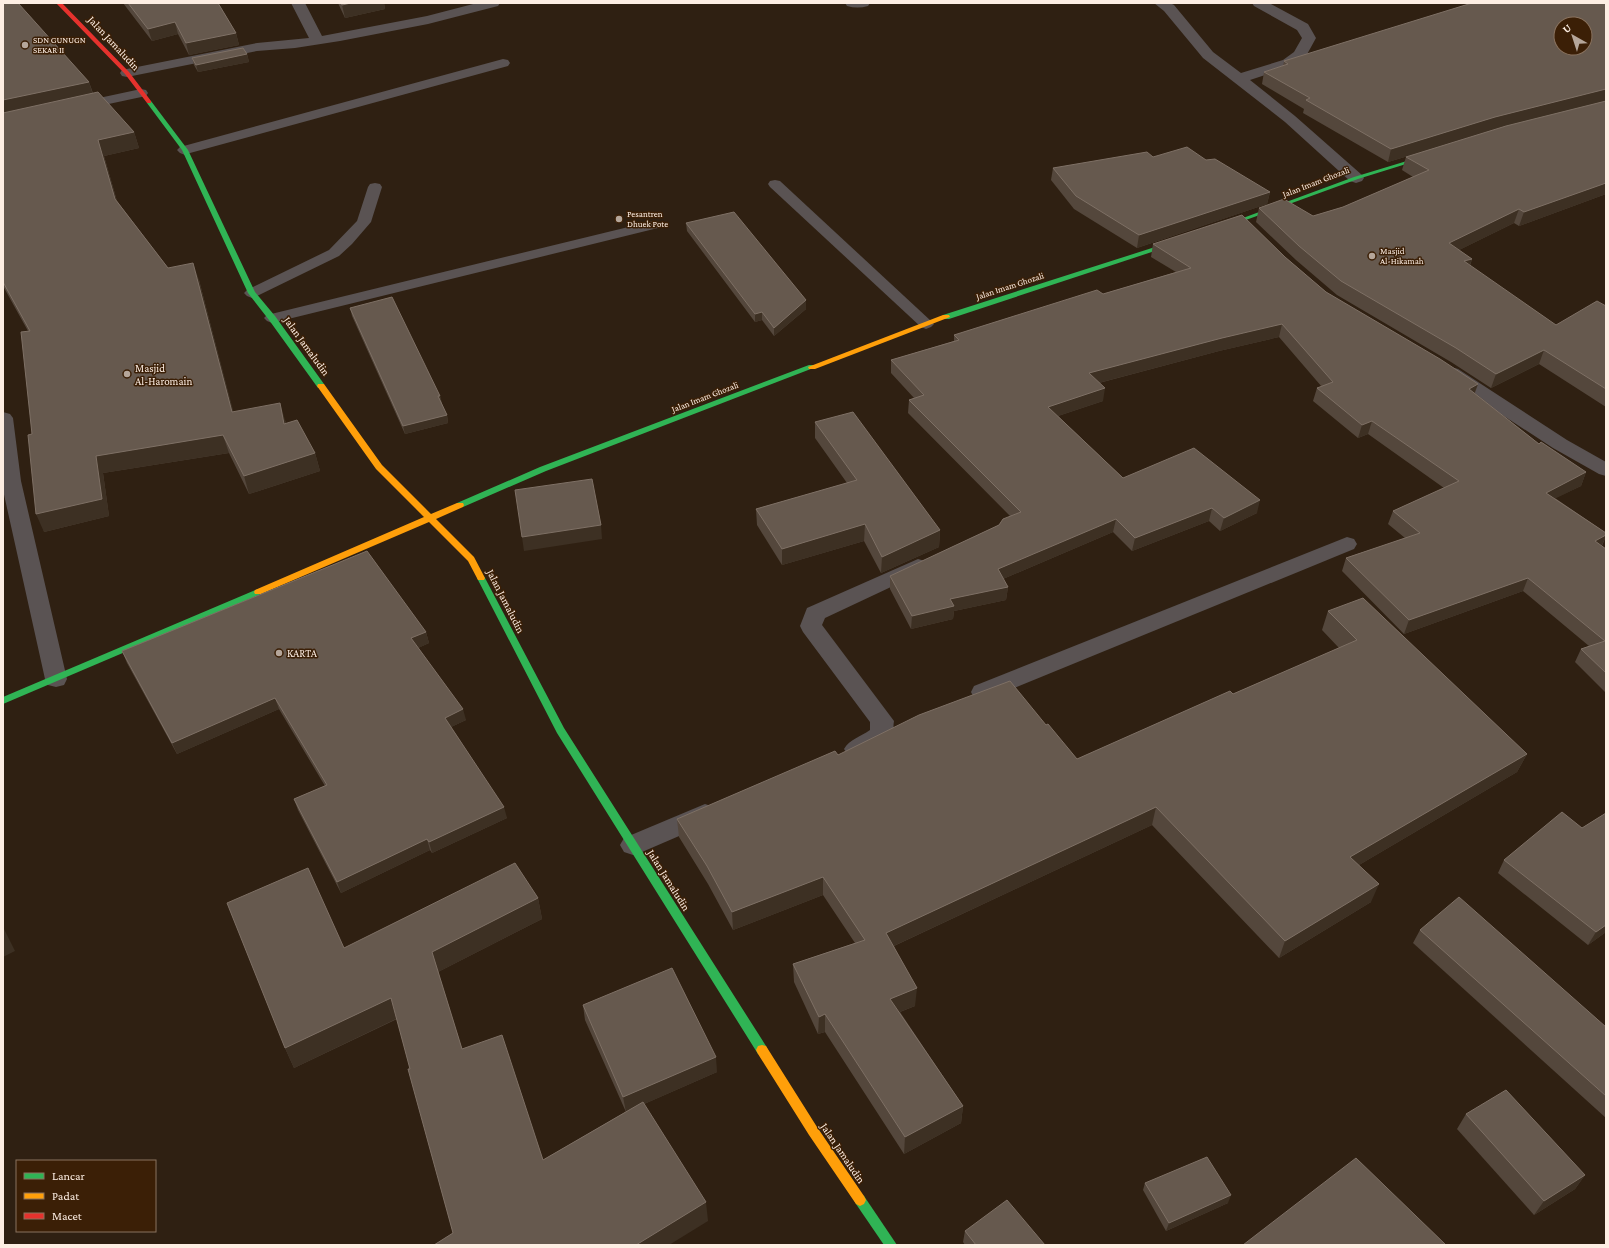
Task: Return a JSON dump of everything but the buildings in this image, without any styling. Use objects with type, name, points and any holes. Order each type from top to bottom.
[{"type":"street","name":"Jalan Jamaludin","points":[[59,3],[128,73],[141,93],[185,150],[252,293],[272,318],[379,467],[471,559],[560,730],[813,1131],[891,1245]]},
{"type":"street","points":[[298,3],[316,40]]},
{"type":"street","points":[[128,73],[257,47],[316,40],[428,20],[494,3]]},
{"type":"street","points":[[852,3],[863,3]]},
{"type":"street","points":[[1161,3],[1169,8],[1208,55],[1240,78],[1290,119],[1356,178]]},
{"type":"street","points":[[1240,78],[1288,63],[1300,55],[1309,38],[1303,28],[1259,3]]},
{"type":"street","points":[[185,150],[502,63]]},
{"type":"street","points":[[64,110],[141,93]]},
{"type":"street","name":"Jalan Imam Ghozali","points":[[1213,230],[1248,225],[1356,178],[1444,151]]},
{"type":"street","name":"Jalan Imam Ghozali","points":[[3,701],[543,469],[926,324],[1190,238]]},
{"type":"street","points":[[1437,364],[1560,444],[1606,470]]},
{"type":"street","points":[[3,418],[11,481],[56,679]]},
{"type":"street","points":[[962,701],[1347,544]]},
{"type":"street","points":[[881,734],[882,722],[811,626],[815,613],[933,559]]},
{"type":"street","points":[[835,758],[871,742],[881,734],[903,725]]},
{"type":"street","points":[[633,845],[727,805]]},
{"type":"lane","points":[[774,184],[926,324]]},
{"type":"lane","points":[[252,293],[334,253],[348,241],[364,222],[375,187]]},
{"type":"lane","points":[[272,318],[654,225]]},
{"type":"traffic: fast","points":[[149,102],[185,150],[252,293],[321,386]]},
{"type":"traffic: fast","points":[[1219,228],[1356,178],[1432,155]]},
{"type":"traffic: fast","points":[[946,317],[1180,241]]},
{"type":"traffic: fast","points":[[460,505],[543,469],[812,367]]},
{"type":"traffic: fast","points":[[481,578],[560,730],[762,1050]]},
{"type":"traffic: fast","points":[[3,701],[258,592]]},
{"type":"traffic: fast","points":[[860,1200],[891,1245]]},
{"type":"traffic: slow","points":[[812,367],[946,317]]},
{"type":"traffic: slow","points":[[321,386],[379,467],[471,559],[481,578]]},
{"type":"traffic: slow","points":[[258,592],[460,505]]},
{"type":"traffic: slow","points":[[762,1050],[813,1131],[860,1200]]},
{"type":"traffic: jam","points":[[59,3],[127,73],[149,102]]},
{"type":"place","name":"SDN GUNUGN SEKAR II","points":[[25,45]]},
{"type":"place","name":"Pesantren Dhuek Pote","points":[[619,219]]},
{"type":"place","name":"Masjid Al-Hikamah","points":[[1372,256]]},
{"type":"place","name":"Masjid Al-Haromain","points":[[127,374]]},
{"type":"place","name":"KARTA","points":[[279,653]]}]
